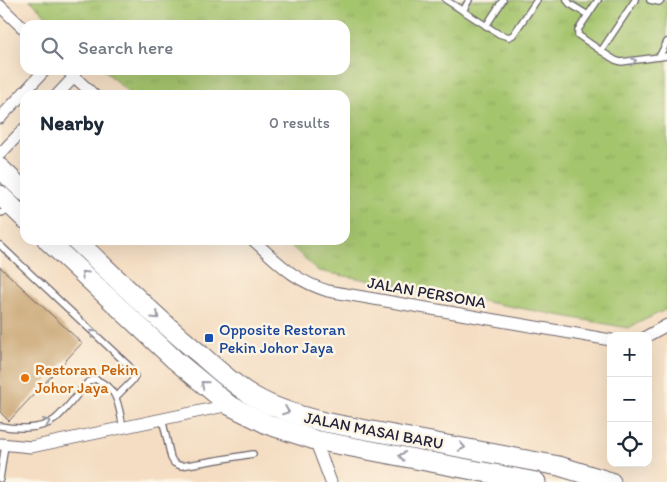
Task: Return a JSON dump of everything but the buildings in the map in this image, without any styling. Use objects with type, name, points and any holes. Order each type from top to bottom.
[{"type":"main road","points":[[0,168],[20,187]]},
{"type":"main road","points":[[0,195],[13,214]]},
{"type":"main road","name":"JALAN MASAI BARU","points":[[53,245],[175,360],[229,405],[269,426],[315,440],[536,482]]},
{"type":"main road","name":"JALAN MASAI BARU","points":[[81,245],[158,318],[229,379],[252,396],[279,409],[324,422],[559,466],[611,482]]},
{"type":"street","points":[[0,6],[20,25]]},
{"type":"street","points":[[27,90],[41,75]]},
{"type":"street","points":[[60,90],[70,75]]},
{"type":"street","points":[[73,75],[89,90]]},
{"type":"street","points":[[0,118],[20,97]]},
{"type":"street","points":[[0,154],[20,133]]},
{"type":"street","name":"JALAN PERSONA","points":[[259,245],[293,276],[309,285],[328,292],[607,339]]},
{"type":"street","points":[[652,334],[667,326]]},
{"type":"street","points":[[3,445],[31,447],[229,405]]},
{"type":"street","points":[[315,440],[331,482]]},
{"type":"lane","points":[[446,0],[498,34],[509,37],[513,35],[537,0]]},
{"type":"lane","points":[[463,11],[469,0]]},
{"type":"lane","points":[[486,26],[503,0]]},
{"type":"lane","points":[[567,0],[570,4],[588,15]]},
{"type":"lane","points":[[598,0],[578,30],[578,34],[601,51],[621,62],[667,56]]},
{"type":"lane","points":[[601,51],[635,0]]},
{"type":"lane","points":[[650,0],[659,2],[660,0]]},
{"type":"lane","points":[[659,57],[667,42]]},
{"type":"lane","points":[[0,245],[129,366],[135,376],[117,396]]},
{"type":"lane","points":[[0,426],[33,428],[53,421],[88,382],[95,379],[102,382],[117,396],[123,427]]},
{"type":"lane","points":[[162,418],[171,458],[174,463],[181,466],[253,454]]},
{"type":"lane","points":[[0,479],[3,445]]},
{"type":"green space","points":[[30,0],[667,0],[667,309],[628,328],[318,271],[290,245],[350,245],[350,90],[126,90],[109,75],[350,75],[350,20],[51,20]]},
{"type":"place","name":"Opposite Restoran Pekin Johor Jaya","points":[[209,338]]},
{"type":"place","name":"Restoran Pekin Johor Jaya","points":[[25,378]]}]
